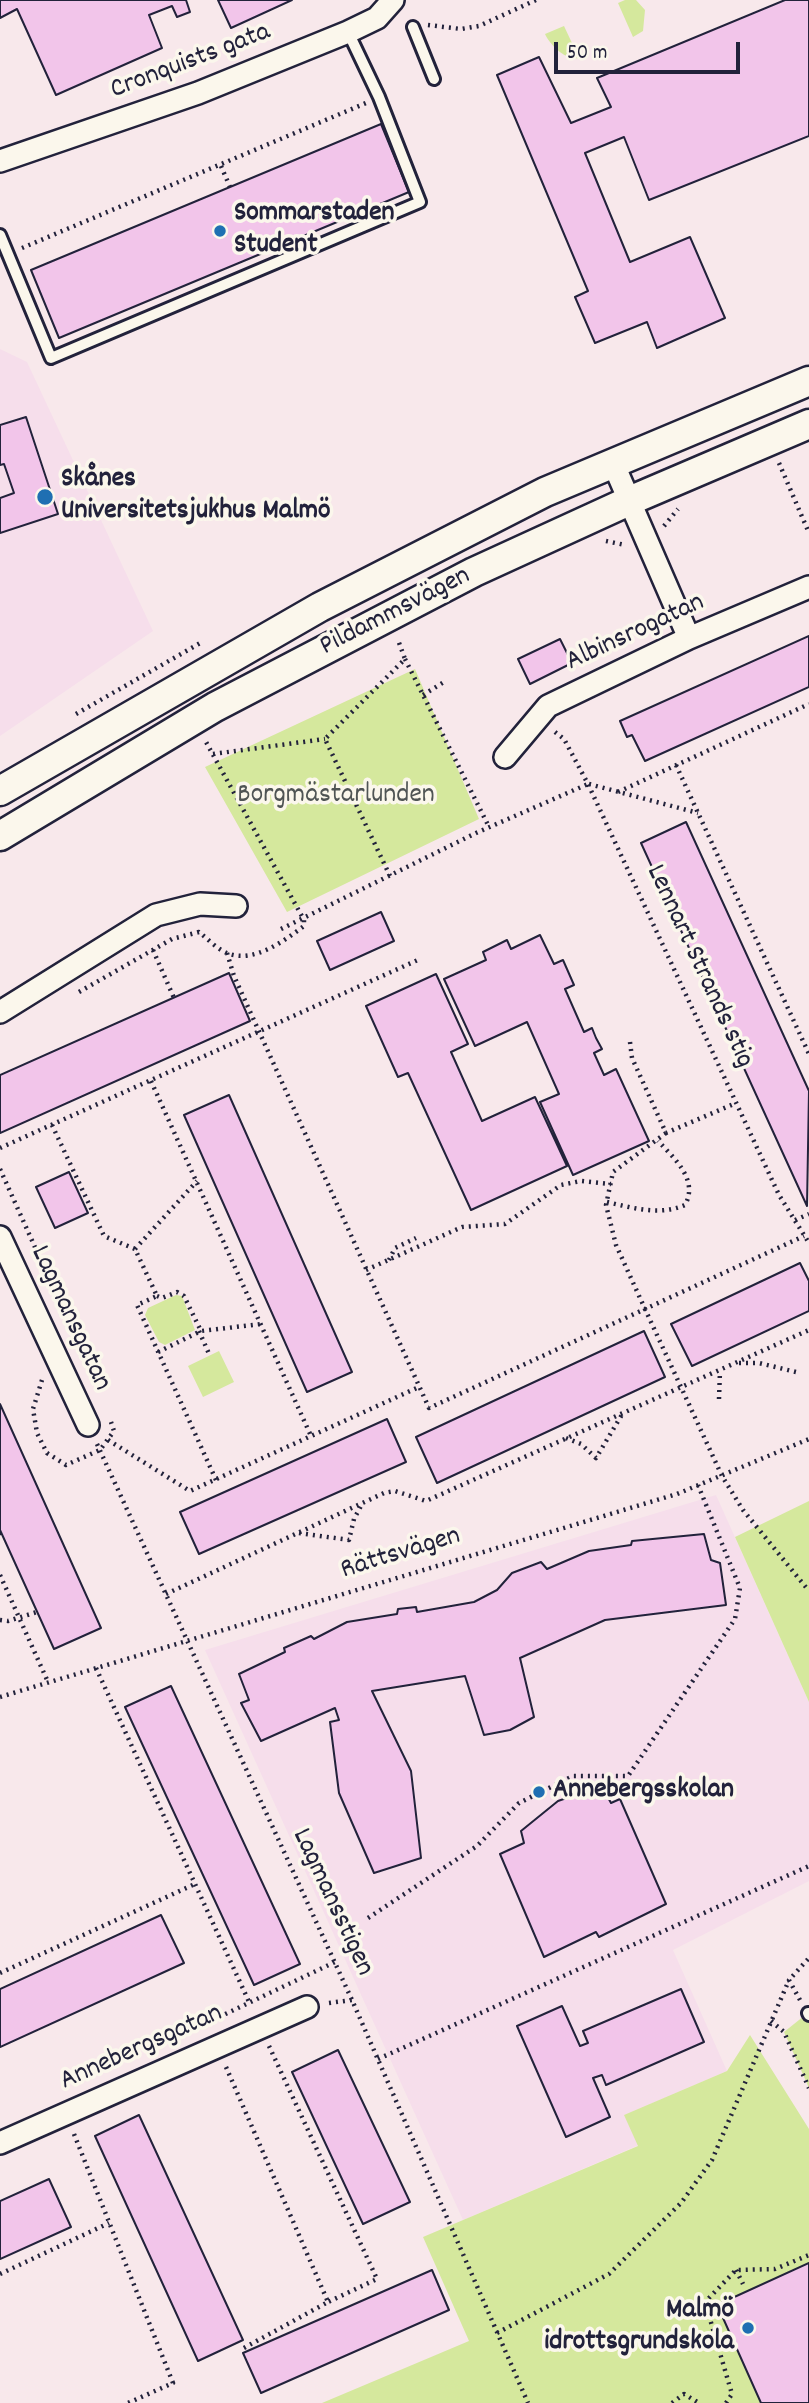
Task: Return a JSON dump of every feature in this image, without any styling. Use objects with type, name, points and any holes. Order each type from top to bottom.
[{"type":"main road","name":"Pildammsvägen","points":[[0,791],[320,607],[545,492],[809,381]]},
{"type":"main road","name":"Pildammsvägen","points":[[0,836],[215,707],[474,572],[629,500],[809,424]]},
{"type":"street","name":"Cronquists gata","points":[[0,160],[34,151],[198,93],[348,32],[377,18],[393,0]]},
{"type":"street","points":[[613,463],[689,638]]},
{"type":"street","name":"Albinsrogatan","points":[[505,757],[548,706],[689,638],[809,587]]},
{"type":"street","points":[[0,1012],[156,915],[200,904],[236,906]]},
{"type":"street","name":"Lagmansgatan","points":[[0,1237],[88,1424]]},
{"type":"street","name":"Annebergsgatan","points":[[0,2143],[307,2007]]},
{"type":"lane","points":[[413,27],[434,79]]},
{"type":"lane","points":[[0,235],[51,358],[420,202],[379,97],[348,32]]},
{"type":"path","points":[[413,27],[437,24],[461,29],[479,26],[537,0]]},
{"type":"path","points":[[7,254],[222,166],[379,97]]},
{"type":"path","points":[[222,166],[229,187]]},
{"type":"path","points":[[766,467],[786,459]]},
{"type":"path","points":[[779,462],[809,533]]},
{"type":"path","points":[[595,545],[605,541],[625,545],[669,523],[681,506]]},
{"type":"path","points":[[795,521],[802,518]]},
{"type":"path","points":[[386,646],[410,633]]},
{"type":"path","points":[[398,639],[405,659],[489,827]]},
{"type":"path","points":[[213,754],[325,739],[405,659]]},
{"type":"path","points":[[423,695],[444,682]]},
{"type":"path","points":[[618,792],[809,704]]},
{"type":"path","name":"Lennart Strands stig","points":[[537,719],[564,739],[588,784],[779,1195],[809,1243]]},
{"type":"path","points":[[194,748],[218,736]]},
{"type":"path","points":[[325,739],[390,876]]},
{"type":"path","points":[[676,765],[809,1054]]},
{"type":"path","points":[[281,929],[489,827],[588,784],[698,813]]},
{"type":"path","points":[[153,950],[174,998]]},
{"type":"path","points":[[227,953],[234,976],[429,1408],[804,1236]]},
{"type":"path","points":[[0,1149],[420,959]]},
{"type":"path","points":[[630,1042],[632,1058],[666,1133]]},
{"type":"path","points":[[151,1081],[311,1436]]},
{"type":"path","points":[[736,1103],[666,1133],[613,1172],[607,1202],[616,1245],[722,1476],[743,1510],[809,1591]]},
{"type":"path","points":[[52,1125],[104,1236],[135,1249],[157,1296]]},
{"type":"path","points":[[607,1202],[645,1211],[674,1210],[685,1205],[690,1189],[687,1178],[657,1140]]},
{"type":"path","points":[[135,1249],[197,1181]]},
{"type":"path","points":[[366,1270],[462,1227],[505,1224],[561,1185],[581,1181],[611,1185]]},
{"type":"path","points":[[794,1220],[809,1214]]},
{"type":"path","points":[[389,1260],[395,1248],[416,1238]]},
{"type":"path","points":[[210,1356],[184,1296],[177,1292],[162,1298],[157,1296],[137,1305],[216,1480]]},
{"type":"path","points":[[158,1352],[200,1331],[261,1324]]},
{"type":"path","points":[[166,1594],[362,1503],[395,1491],[426,1501],[809,1330]]},
{"type":"path","points":[[735,1363],[759,1363],[800,1373]]},
{"type":"path","points":[[719,1399],[720,1370]]},
{"type":"path","points":[[108,1440],[191,1491],[419,1387]]},
{"type":"path","points":[[566,1438],[581,1444],[596,1458],[624,1413]]},
{"type":"path","name":"Lagmansstigen","points":[[88,1424],[335,1962],[528,2403]]},
{"type":"path","name":"Rättsvägen","points":[[0,1697],[698,1485],[809,1439]]},
{"type":"path","points":[[368,1918],[477,1846],[519,1803],[573,1776],[628,1776],[735,1619],[740,1588],[698,1485]]},
{"type":"path","points":[[298,1533],[349,1540],[354,1519],[362,1503]]},
{"type":"path","points":[[0,1575],[48,1682]]},
{"type":"path","points":[[0,1620],[37,1612]]},
{"type":"path","points":[[96,1668],[250,2004]]},
{"type":"path","points":[[378,2059],[809,1866]]},
{"type":"path","points":[[0,1973],[195,1884]]},
{"type":"path","points":[[496,2333],[609,2274],[681,2203],[712,2160],[789,1980],[809,1958]]},
{"type":"path","points":[[150,2049],[335,1962]]},
{"type":"path","points":[[789,1980],[808,2014]]},
{"type":"path","points":[[771,2021],[784,2032],[809,2088]]},
{"type":"path","points":[[242,2349],[328,2302],[377,2280],[260,2027]]},
{"type":"path","points":[[216,2047],[328,2302]]},
{"type":"path","points":[[66,2114],[173,2383],[128,2403]]},
{"type":"path","points":[[0,2274],[109,2223]]},
{"type":"path","points":[[726,2403],[732,2394],[705,2302],[736,2270],[775,2269],[809,2255]]},
{"type":"path","points":[[736,2270],[743,2284]]},
{"type":"path","points":[[672,2403],[684,2394],[699,2403]]},
{"type":"shaded area","name":"Skånes Universitetsjukhus Malmö","points":[[0,349],[27,362],[153,631],[0,736]]},
{"type":"shaded area","name":"Annebergsskolan","points":[[716,1495],[809,1702],[809,1881],[673,1950],[727,2071],[625,2115],[639,2145],[463,2220],[205,1650]]},
{"type":"green space","points":[[636,0],[645,10],[643,31],[633,37],[618,3]]},
{"type":"green space","points":[[564,26],[579,58],[569,57],[559,51],[545,34]]},
{"type":"green space","name":"Borgmästarlunden","points":[[415,669],[479,819],[287,912],[205,767]]},
{"type":"green space","points":[[176,1295],[182,1296],[195,1330],[165,1345],[159,1342],[145,1315],[148,1308]]},
{"type":"green space","points":[[219,1351],[234,1382],[203,1397],[188,1366]]},
{"type":"green space","points":[[809,1501],[809,1702],[735,1537]]},
{"type":"green space","points":[[809,2012],[809,2088],[784,2032]]},
{"type":"green space","points":[[750,2035],[809,2129],[809,2403],[322,2403],[469,2341],[423,2237],[638,2146],[624,2115],[727,2071]]},
{"type":"building","points":[[0,0],[186,0],[190,12],[177,17],[172,6],[149,15],[162,48],[56,95],[17,9],[0,18]]},
{"type":"building","points":[[218,0],[292,0],[231,28]]},
{"type":"building","points":[[785,0],[809,0],[809,136],[649,200],[624,137],[585,153],[630,262],[690,237],[725,318],[657,348],[647,322],[595,343],[575,297],[588,291],[497,75],[539,57],[571,123],[611,107],[597,78]]},
{"type":"building","name":"Sommarstaden Student","points":[[381,124],[409,192],[59,338],[31,270]]},
{"type":"building","points":[[26,417],[58,514],[0,533],[0,498],[14,493],[4,464],[0,465],[0,425]]},
{"type":"building","points":[[809,636],[809,687],[645,761],[632,735],[627,737],[620,721]]},
{"type":"building","points":[[560,639],[572,663],[530,684],[518,659]]},
{"type":"building","points":[[686,822],[809,1091],[807,1206],[641,843]]},
{"type":"building","points":[[381,912],[394,941],[330,970],[317,941]]},
{"type":"building","points":[[540,935],[554,964],[563,960],[574,985],[565,989],[584,1032],[592,1028],[602,1049],[594,1053],[604,1075],[616,1069],[649,1141],[573,1175],[540,1102],[559,1094],[527,1022],[475,1046],[444,979],[486,960],[483,952],[507,940],[511,949]]},
{"type":"building","points":[[229,973],[250,1021],[0,1133],[0,1075]]},
{"type":"building","points":[[436,974],[468,1044],[451,1052],[482,1121],[535,1097],[567,1166],[471,1210],[408,1073],[398,1077],[366,1006]]},
{"type":"building","points":[[229,1095],[352,1372],[307,1392],[184,1115]]},
{"type":"building","points":[[69,1172],[88,1213],[55,1228],[36,1187]]},
{"type":"building","points":[[800,1263],[809,1281],[809,1311],[692,1366],[671,1324]]},
{"type":"building","points":[[644,1331],[665,1377],[437,1483],[416,1437]]},
{"type":"building","points":[[0,1404],[101,1628],[54,1649],[0,1530]]},
{"type":"building","points":[[387,1419],[406,1462],[199,1554],[180,1512]]},
{"type":"building","points":[[704,1534],[711,1560],[720,1563],[726,1605],[605,1620],[520,1658],[534,1717],[510,1730],[484,1735],[465,1676],[372,1691],[411,1771],[421,1858],[374,1873],[339,1793],[330,1722],[339,1720],[335,1708],[261,1741],[241,1703],[249,1700],[239,1674],[285,1652],[284,1648],[311,1636],[314,1639],[347,1622],[397,1614],[398,1609],[416,1607],[417,1612],[474,1602],[497,1590],[512,1573],[541,1562],[547,1569],[589,1551],[631,1545],[632,1541]]},
{"type":"building","points":[[171,1686],[300,1964],[254,1985],[125,1707]]},
{"type":"building","points":[[605,1792],[611,1803],[620,1799],[666,1904],[599,1937],[596,1932],[544,1957],[500,1854],[524,1843],[521,1831],[558,1801],[578,1794]]},
{"type":"building","points":[[161,1915],[184,1963],[0,2047],[0,1989]]},
{"type":"building","points":[[681,1989],[704,2042],[606,2085],[602,2075],[593,2078],[610,2117],[566,2137],[517,2026],[562,2006],[580,2046],[588,2043],[583,2031]]},
{"type":"building","points":[[338,2050],[410,2202],[363,2224],[292,2072]]},
{"type":"building","points":[[139,2115],[243,2340],[198,2361],[95,2136]]},
{"type":"building","points":[[49,2179],[71,2227],[0,2259],[0,2201]]},
{"type":"building","points":[[809,2263],[809,2403],[761,2403],[719,2304]]},
{"type":"building","points":[[432,2270],[449,2310],[261,2393],[243,2353]]},
{"type":"place","name":"Sommarstaden Student","points":[[220,231]]},
{"type":"place","name":"Skånes Universitetsjukhus Malmö","points":[[45,497]]},
{"type":"place","name":"Annebergsskolan","points":[[539,1792]]},
{"type":"place","name":"Malmö idrottsgrundskola","points":[[748,2328]]}]
